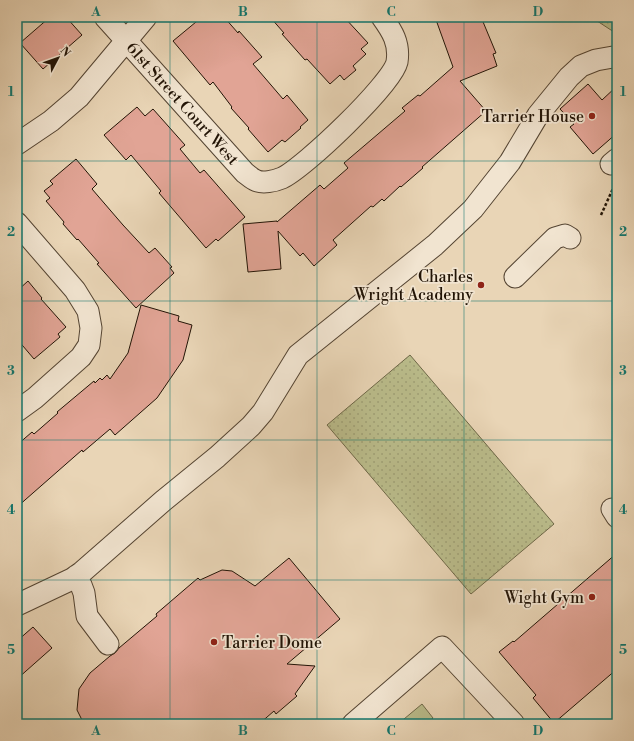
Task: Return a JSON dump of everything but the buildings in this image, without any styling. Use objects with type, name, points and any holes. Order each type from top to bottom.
[{"type":"street","name":"61st Street Court West","points":[[105,17],[245,173],[256,181],[265,182],[281,179],[322,148],[378,91],[391,75],[397,63],[398,50],[396,40],[391,29],[382,17]]},
{"type":"street","points":[[17,144],[51,121],[79,97],[146,17]]},
{"type":"street","points":[[17,605],[76,576],[251,426],[263,412],[298,355],[435,245],[473,208],[510,162],[538,115],[569,77],[581,66],[596,60],[617,57]]},
{"type":"street","points":[[17,223],[65,277],[83,302],[88,311],[91,328],[89,345],[75,364],[35,398],[17,411]]},
{"type":"street","points":[[515,277],[555,238],[565,235],[570,238]]},
{"type":"street","points":[[76,576],[84,593],[87,616],[108,644]]},
{"type":"street","points":[[353,724],[442,647],[514,724]]},
{"type":"path","points":[[601,215],[615,168]]},
{"type":"green space","points":[[591,17],[617,17],[617,34]]},
{"type":"green space","points":[[410,355],[554,524],[471,594],[327,425]]},
{"type":"green space","points":[[422,704],[433,718],[426,724],[398,724]]},
{"type":"place","name":"Tarrier House","points":[[592,116]]},
{"type":"place","name":"Charles Wright Academy","points":[[481,285]]},
{"type":"place","name":"Wight Gym","points":[[592,597]]},
{"type":"place","name":"Tarrier Dome","points":[[214,642]]}]
